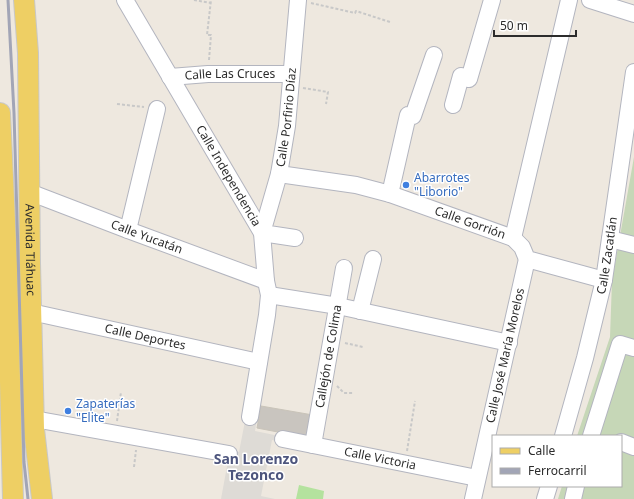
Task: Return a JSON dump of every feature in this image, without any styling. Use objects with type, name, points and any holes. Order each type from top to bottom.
[{"type":"main road","name":"Avenida Tláhuac","points":[[24,0],[28,53],[30,263],[34,429],[42,499]]},
{"type":"main road","name":"Avenida Tláhuac","points":[[0,113],[7,264],[4,306],[6,410],[13,499]]},
{"type":"main road","points":[[7,264],[11,258],[19,255],[25,257],[30,263]]},
{"type":"street","name":"Calle Independencia","points":[[125,0],[262,233],[268,288],[267,315],[250,416]]},
{"type":"street","name":"Calle Porfirio Díaz","points":[[262,233],[279,174],[287,126],[298,0]]},
{"type":"street","points":[[452,105],[461,76],[469,79],[492,0]]},
{"type":"street","points":[[513,238],[569,0]]},
{"type":"street","points":[[590,0],[634,14]]},
{"type":"street","points":[[390,194],[408,115],[413,116],[434,55]]},
{"type":"street","name":"Calle Zacatlán","points":[[563,435],[585,358],[604,280],[634,72]]},
{"type":"street","name":"Calle Las Cruces","points":[[170,77],[208,74],[290,80]]},
{"type":"street","points":[[128,230],[155,108]]},
{"type":"street","name":"Calle Gorrión","points":[[279,174],[356,184],[390,194],[513,238],[522,247],[527,258]]},
{"type":"street","name":"Calle Yucatán","points":[[29,192],[128,230],[268,288],[360,311],[509,342]]},
{"type":"street","points":[[262,233],[295,238]]},
{"type":"street","points":[[610,239],[634,245]]},
{"type":"street","points":[[527,258],[604,280]]},
{"type":"street","name":"Calle José María Morelos","points":[[472,499],[527,258]]},
{"type":"street","points":[[360,311],[374,259]]},
{"type":"street","name":"Callejón de Colima","points":[[313,445],[344,268]]},
{"type":"street","name":"Calle Deportes","points":[[31,312],[259,362]]},
{"type":"street","points":[[595,435],[620,344],[634,348]]},
{"type":"street","points":[[34,419],[229,454]]},
{"type":"street","name":"Calle Victoria","points":[[283,439],[477,478]]},
{"type":"street","points":[[622,442],[634,447]]},
{"type":"street","points":[[545,499],[549,487]]},
{"type":"street","points":[[573,499],[576,487]]},
{"type":"path","points":[[194,0],[211,1],[207,35],[211,35],[208,74]]},
{"type":"path","points":[[298,0],[355,13],[356,11],[390,22]]},
{"type":"path","points":[[290,80],[328,92],[326,104]]},
{"type":"path","points":[[117,104],[155,108]]},
{"type":"path","points":[[332,340],[363,347]]},
{"type":"path","points":[[324,384],[338,386],[344,393],[353,393]]},
{"type":"path","points":[[115,433],[121,392]]},
{"type":"path","points":[[405,464],[415,401]]},
{"type":"path","points":[[134,467],[138,438]]},
{"type":"green space","points":[[634,157],[634,499],[558,499],[562,487],[622,487],[622,435],[577,435],[610,337],[612,281]]},
{"type":"green space","points":[[299,485],[324,491],[323,499],[296,499]]},
{"type":"shaded area","points":[[246,416],[257,418],[255,431],[284,437],[283,442],[272,440],[261,496],[275,499],[221,499],[230,450],[239,452]]},
{"type":"building","points":[[261,406],[313,415],[309,438],[257,428]]},
{"type":"railway","points":[[8,0],[14,113],[24,462],[28,499]]},
{"type":"place","name":"Abarrotes \"Liborio\"","points":[[406,185]]},
{"type":"place","name":"Zapaterías \"Elite\"","points":[[68,411]]},
{"type":"district","name":"San Lorenzo Tezonco","points":[[256,468]]}]
